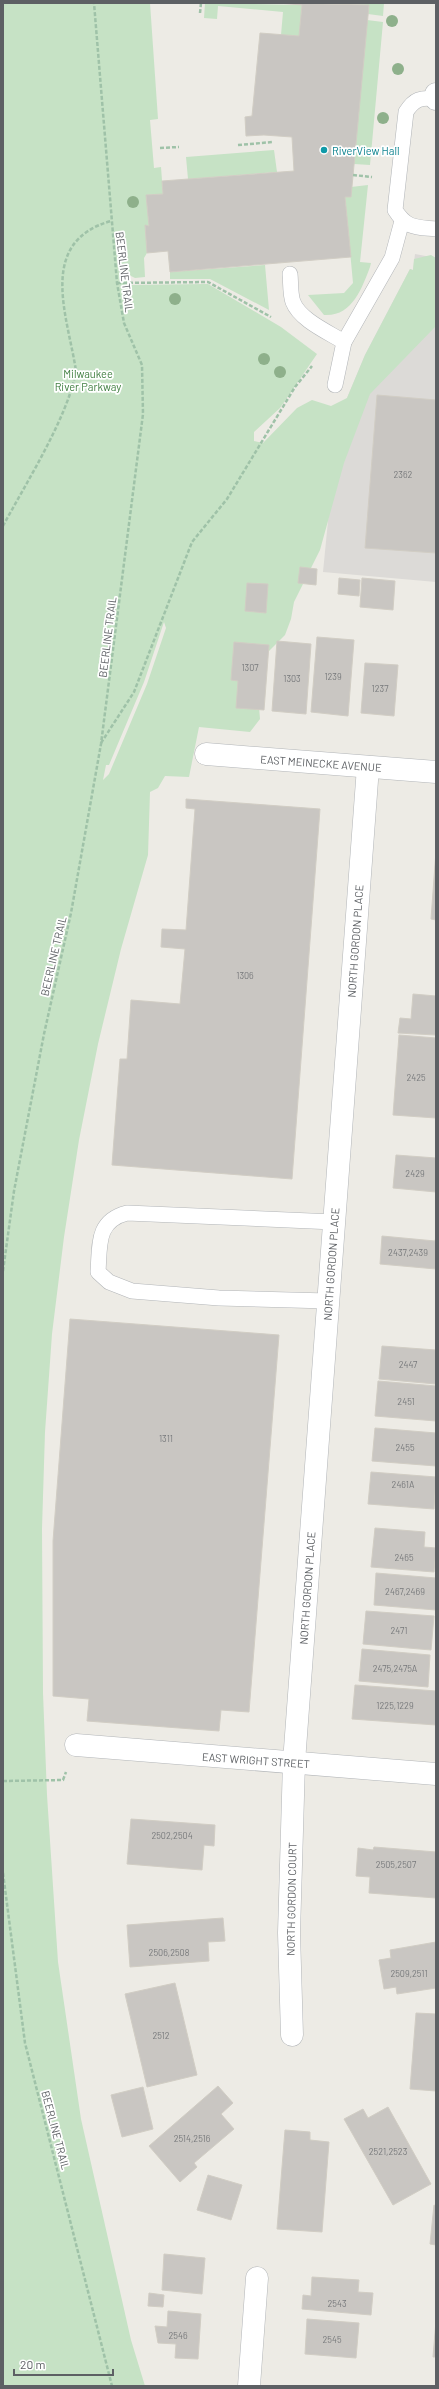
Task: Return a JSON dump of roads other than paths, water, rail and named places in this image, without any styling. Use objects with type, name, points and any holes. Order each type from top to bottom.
[{"type":"street","points":[[436,94],[436,99]]},
{"type":"street","name":"EAST MEINECKE AVENUE","points":[[206,754],[436,772]]},
{"type":"street","name":"NORTH GORDON PLACE","points":[[294,1762],[368,767]]},
{"type":"street","name":"EAST WRIGHT STREET","points":[[76,1745],[436,1774]]},
{"type":"street","name":"NORTH GORDON COURT","points":[[292,2035],[290,1933],[294,1762]]},
{"type":"street","points":[[249,2386],[257,2278]]},
{"type":"lane","points":[[436,99],[423,98],[412,102],[406,112],[395,210],[402,221],[412,226],[436,229]]},
{"type":"lane","points":[[335,385],[344,342],[392,258],[402,221]]},
{"type":"lane","points":[[290,274],[292,301],[297,310],[306,318],[344,342]]},
{"type":"lane","points":[[328,1302],[218,1298],[132,1291],[109,1282],[98,1272],[99,1252],[102,1230],[113,1217],[127,1214],[334,1222]]},
{"type":"place","name":"RiverView Hall","points":[[324,150]]},
{"type":"park label","name":"Milwaukee River Parkway","points":[[88,379]]}]
